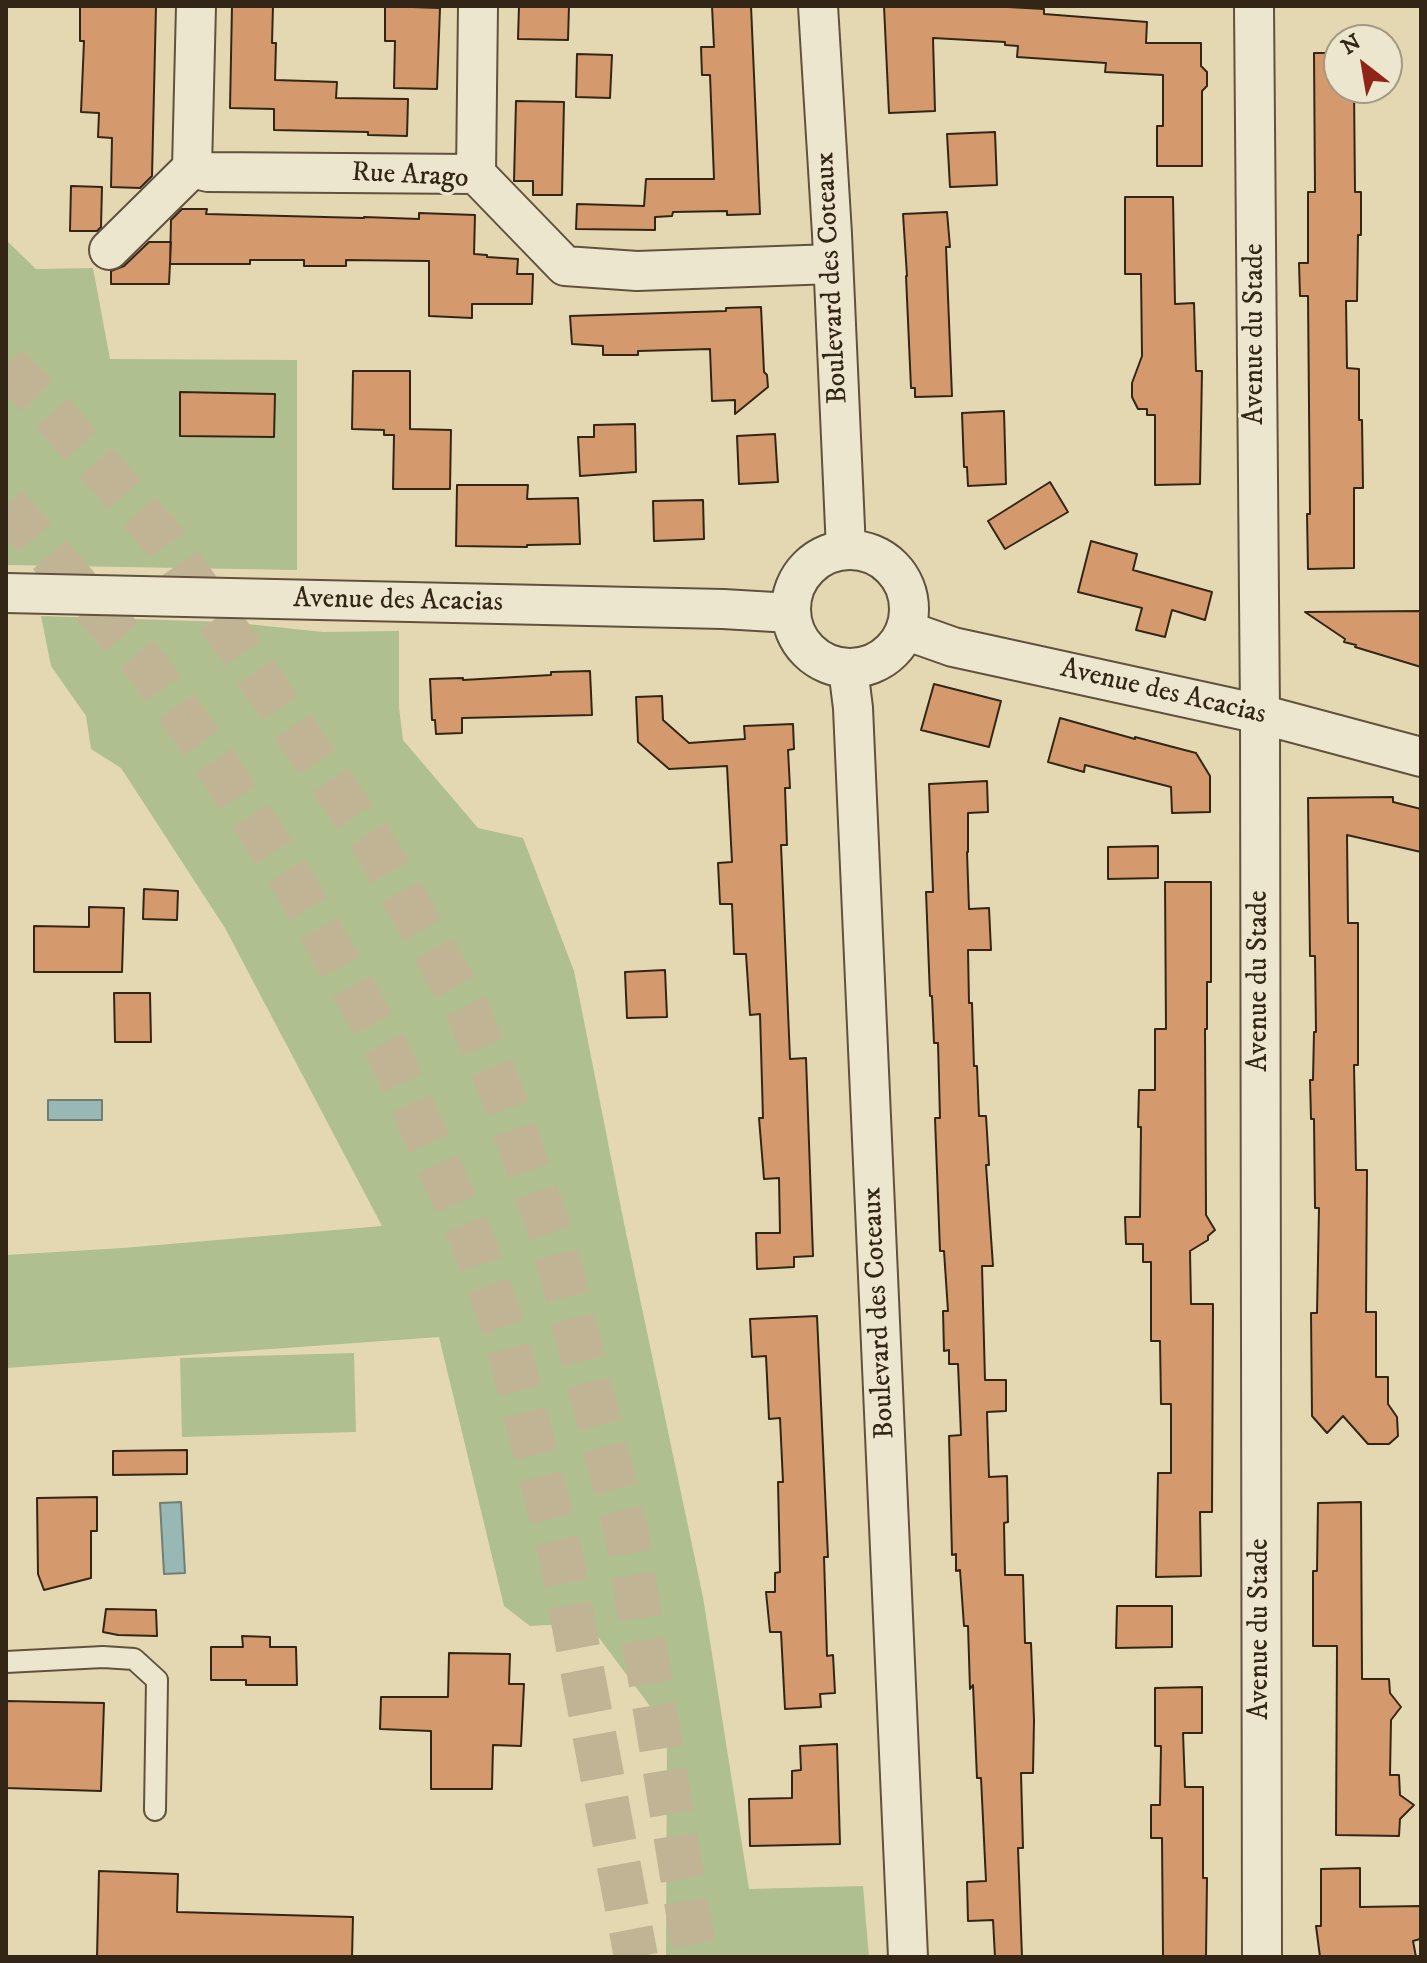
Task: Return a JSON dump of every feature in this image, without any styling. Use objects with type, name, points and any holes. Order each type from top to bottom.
[{"type":"street","points":[[109,250],[192,168],[196,6]]},
{"type":"street","points":[[476,174],[478,6]]},
{"type":"street","name":"Boulevard des Coteaux","points":[[818,6],[846,550]]},
{"type":"street","name":"Avenue du Stade","points":[[1254,6],[1260,714],[1262,1957]]},
{"type":"street","name":"Rue Arago","points":[[192,168],[208,172],[476,174],[565,266],[637,271],[833,264]]},
{"type":"street","points":[[846,550],[865,552],[883,560],[897,574],[906,591],[909,610],[905,630],[896,646],[883,658],[866,666],[848,668],[831,665],[815,657],[794,630],[791,613],[792,595],[799,578],[812,564],[828,554],[846,550]]},
{"type":"street","name":"Avenue des Acacias","points":[[6,593],[791,613]]},
{"type":"street","name":"Avenue des Acacias","points":[[905,630],[953,647],[1260,714],[1421,757]]},
{"type":"street","name":"Boulevard des Coteaux","points":[[848,668],[853,708],[908,1957]]},
{"type":"lane","points":[[6,1662],[103,1657],[134,1659],[157,1680],[155,1810]]},
{"type":"green space","points":[[6,240],[36,269],[93,268],[110,359],[297,360],[297,570],[6,565]]},
{"type":"green space","points":[[41,616],[228,622],[323,632],[399,631],[399,707],[403,740],[478,828],[523,838],[574,971],[703,1597],[749,1889],[863,1886],[869,1957],[666,1957],[667,1729],[588,1623],[530,1626],[504,1606],[439,1337],[6,1368],[6,1255],[382,1226],[225,928],[121,768],[91,749],[86,716],[51,666]]},
{"type":"green space","points":[[354,1353],[356,1432],[182,1437],[180,1358]]},
{"type":"water","points":[[48,1100],[102,1100],[102,1120],[48,1120]]},
{"type":"water","points":[[181,1502],[185,1573],[164,1574],[160,1503]]},
{"type":"building","points":[[80,6],[156,6],[152,176],[140,188],[111,187],[112,138],[98,137],[99,113],[81,112],[84,41],[80,41]]},
{"type":"building","points":[[232,6],[273,6],[275,80],[337,82],[336,98],[408,99],[407,136],[274,130],[274,109],[230,108]]},
{"type":"building","points":[[385,6],[440,8],[437,89],[394,88],[395,41],[385,41]]},
{"type":"building","points":[[519,6],[569,6],[568,40],[518,39]]},
{"type":"building","points":[[712,6],[751,6],[760,214],[673,212],[672,216],[655,217],[655,230],[576,229],[577,204],[644,206],[646,179],[714,179],[710,75],[702,75],[701,47],[714,47]]},
{"type":"building","points":[[884,6],[1044,9],[1044,14],[1147,22],[1146,43],[1201,43],[1201,66],[1207,72],[1207,86],[1202,91],[1202,166],[1157,166],[1157,126],[1163,126],[1163,75],[1105,72],[1106,63],[1017,57],[1018,46],[1005,45],[1005,42],[933,38],[935,111],[889,113]]},
{"type":"building","points":[[1314,53],[1323,53],[1323,104],[1354,104],[1355,192],[1361,192],[1357,301],[1346,301],[1347,368],[1359,369],[1359,420],[1362,420],[1363,488],[1354,488],[1354,568],[1308,569],[1308,296],[1300,296],[1299,263],[1308,263],[1308,192],[1315,192]]},
{"type":"building","points":[[577,54],[612,55],[610,98],[576,97]]},
{"type":"building","points":[[516,101],[564,102],[562,195],[533,195],[533,181],[514,181]]},
{"type":"building","points":[[995,132],[997,185],[950,187],[947,134]]},
{"type":"building","points":[[71,186],[102,187],[101,227],[97,231],[70,231]]},
{"type":"building","points":[[1125,197],[1173,197],[1175,304],[1194,303],[1196,371],[1202,371],[1200,484],[1155,485],[1155,415],[1147,415],[1147,409],[1138,409],[1132,397],[1132,383],[1142,356],[1141,274],[1125,274]]},
{"type":"building","points":[[182,209],[207,209],[206,214],[364,218],[419,219],[419,213],[475,215],[474,254],[518,259],[517,274],[533,274],[532,304],[472,304],[472,318],[429,316],[429,261],[346,260],[346,266],[304,266],[304,260],[170,264],[171,220]]},
{"type":"building","points":[[947,212],[952,396],[915,397],[915,388],[911,388],[903,214]]},
{"type":"building","points":[[149,242],[171,242],[169,284],[111,284],[111,271],[124,266]]},
{"type":"building","points":[[761,307],[764,372],[768,387],[735,414],[735,400],[712,401],[710,349],[603,355],[603,346],[572,344],[570,316]]},
{"type":"building","points":[[353,371],[410,371],[410,429],[451,430],[450,489],[393,489],[394,435],[384,435],[384,430],[352,429]]},
{"type":"building","points":[[180,392],[275,394],[274,437],[180,436]]},
{"type":"building","points":[[1004,411],[1006,484],[968,486],[967,467],[964,467],[962,413]]},
{"type":"building","points":[[635,424],[636,472],[580,476],[578,437],[594,437],[594,425]]},
{"type":"building","points":[[775,434],[778,482],[739,484],[737,436]]},
{"type":"building","points":[[1050,482],[1068,512],[1005,549],[988,521]]},
{"type":"building","points":[[457,485],[528,485],[527,499],[578,498],[580,544],[456,546]]},
{"type":"building","points":[[703,500],[704,539],[654,541],[653,501]]},
{"type":"building","points":[[1091,541],[1137,554],[1133,570],[1212,592],[1205,620],[1172,610],[1165,637],[1136,630],[1142,608],[1078,592]]},
{"type":"building","points":[[1421,611],[1421,667],[1344,642],[1345,639],[1305,612]]},
{"type":"building","points":[[590,671],[592,715],[462,718],[462,733],[436,734],[435,720],[432,720],[430,679],[463,680]]},
{"type":"building","points":[[934,684],[1001,701],[989,747],[921,730]]},
{"type":"building","points":[[662,696],[663,720],[689,743],[745,739],[744,726],[793,724],[794,749],[788,750],[790,788],[785,788],[787,845],[781,845],[790,1059],[806,1058],[813,1256],[794,1257],[794,1267],[757,1269],[756,1233],[780,1233],[779,1178],[764,1179],[759,1118],[763,1118],[760,1014],[750,1015],[746,954],[734,954],[732,904],[720,904],[718,863],[732,862],[727,766],[669,769],[638,742],[636,697]]},
{"type":"building","points":[[1060,718],[1196,753],[1210,776],[1210,812],[1172,813],[1171,787],[1085,765],[1084,772],[1048,762]]},
{"type":"building","points":[[987,781],[988,812],[968,813],[967,852],[969,909],[989,908],[991,950],[968,950],[969,1003],[972,1003],[979,1116],[986,1116],[989,1165],[986,1165],[993,1266],[982,1266],[985,1380],[1006,1380],[1006,1411],[987,1412],[989,1477],[1007,1476],[1005,1575],[1023,1575],[1025,1643],[1031,1643],[1033,1773],[1021,1773],[1023,1848],[1018,1848],[1022,1957],[995,1957],[993,1920],[968,1921],[967,1882],[986,1881],[973,1685],[970,1689],[968,1626],[964,1626],[960,1570],[956,1571],[956,1554],[952,1555],[949,1436],[961,1435],[958,1364],[949,1364],[949,1350],[944,1351],[943,1311],[948,1311],[944,1251],[940,1251],[935,1118],[940,1118],[938,1043],[934,1043],[930,996],[926,892],[933,892],[929,784]]},
{"type":"building","points":[[1393,797],[1393,802],[1421,809],[1421,852],[1347,835],[1348,923],[1358,923],[1358,1065],[1354,1065],[1356,1170],[1367,1170],[1366,1312],[1376,1312],[1376,1377],[1388,1377],[1388,1404],[1397,1417],[1398,1436],[1389,1444],[1368,1444],[1343,1416],[1327,1433],[1312,1416],[1311,1313],[1317,1313],[1319,1208],[1315,1208],[1314,1119],[1311,1119],[1310,1080],[1313,1080],[1316,1032],[1315,956],[1310,956],[1308,798]]},
{"type":"building","points":[[1158,846],[1158,878],[1108,879],[1108,847]]},
{"type":"building","points":[[1165,882],[1211,882],[1211,982],[1207,982],[1205,1029],[1206,1215],[1215,1230],[1208,1240],[1190,1251],[1191,1304],[1213,1304],[1212,1512],[1200,1512],[1201,1576],[1156,1577],[1158,1473],[1171,1473],[1171,1404],[1161,1404],[1160,1341],[1151,1341],[1151,1262],[1143,1262],[1143,1244],[1126,1244],[1125,1217],[1140,1217],[1139,1090],[1155,1090],[1155,1029],[1166,1029]]},
{"type":"building","points":[[144,889],[178,891],[177,920],[143,919]]},
{"type":"building","points":[[89,907],[124,908],[122,972],[34,972],[34,926],[89,927]]},
{"type":"building","points":[[665,970],[667,1017],[627,1018],[625,972]]},
{"type":"building","points":[[114,993],[150,993],[151,1042],[115,1042]]},
{"type":"building","points":[[817,1316],[828,1557],[824,1557],[827,1656],[833,1655],[835,1693],[820,1694],[821,1707],[785,1709],[781,1632],[770,1632],[766,1592],[775,1592],[775,1573],[780,1572],[778,1482],[783,1482],[780,1418],[769,1419],[766,1356],[752,1357],[750,1319]]},
{"type":"building","points":[[187,1450],[187,1474],[113,1475],[113,1451]]},
{"type":"building","points":[[97,1497],[97,1531],[91,1531],[91,1578],[44,1590],[38,1574],[37,1498]]},
{"type":"building","points":[[1361,1502],[1362,1679],[1389,1679],[1390,1693],[1401,1707],[1391,1720],[1390,1775],[1399,1775],[1400,1795],[1414,1805],[1400,1819],[1399,1836],[1336,1835],[1337,1646],[1313,1646],[1313,1571],[1317,1571],[1318,1503]]},
{"type":"building","points":[[1117,1606],[1172,1606],[1172,1647],[1116,1648]]},
{"type":"building","points":[[106,1609],[156,1610],[157,1636],[103,1632]]},
{"type":"building","points":[[242,1636],[270,1637],[270,1647],[296,1647],[297,1685],[246,1685],[246,1680],[211,1680],[211,1647],[243,1647]]},
{"type":"building","points":[[449,1653],[510,1654],[509,1684],[524,1684],[521,1746],[493,1745],[492,1789],[431,1789],[431,1731],[380,1729],[381,1697],[448,1697]]},
{"type":"building","points":[[1202,1687],[1202,1733],[1183,1733],[1185,1787],[1203,1787],[1206,1957],[1163,1957],[1162,1838],[1151,1838],[1151,1805],[1160,1805],[1161,1746],[1155,1746],[1155,1688]]},
{"type":"building","points":[[6,1701],[104,1703],[101,1791],[6,1788]]},
{"type":"building","points":[[837,1744],[840,1844],[750,1846],[749,1799],[792,1798],[792,1771],[801,1770],[800,1746]]},
{"type":"building","points":[[1360,1868],[1360,1907],[1421,1906],[1421,1936],[1413,1941],[1416,1957],[1320,1957],[1316,1926],[1321,1926],[1321,1869]]},
{"type":"building","points":[[99,1871],[178,1874],[177,1912],[353,1917],[352,1957],[97,1957]]},
{"type":"tunnel","points":[[6,365],[41,400],[165,541],[374,844],[466,1007],[504,1099],[554,1244],[626,1531],[695,1957]]},
{"type":"tunnel","points":[[6,505],[147,666],[220,769],[295,885],[388,1051],[473,1242],[505,1332],[560,1552],[636,1957]]}]
